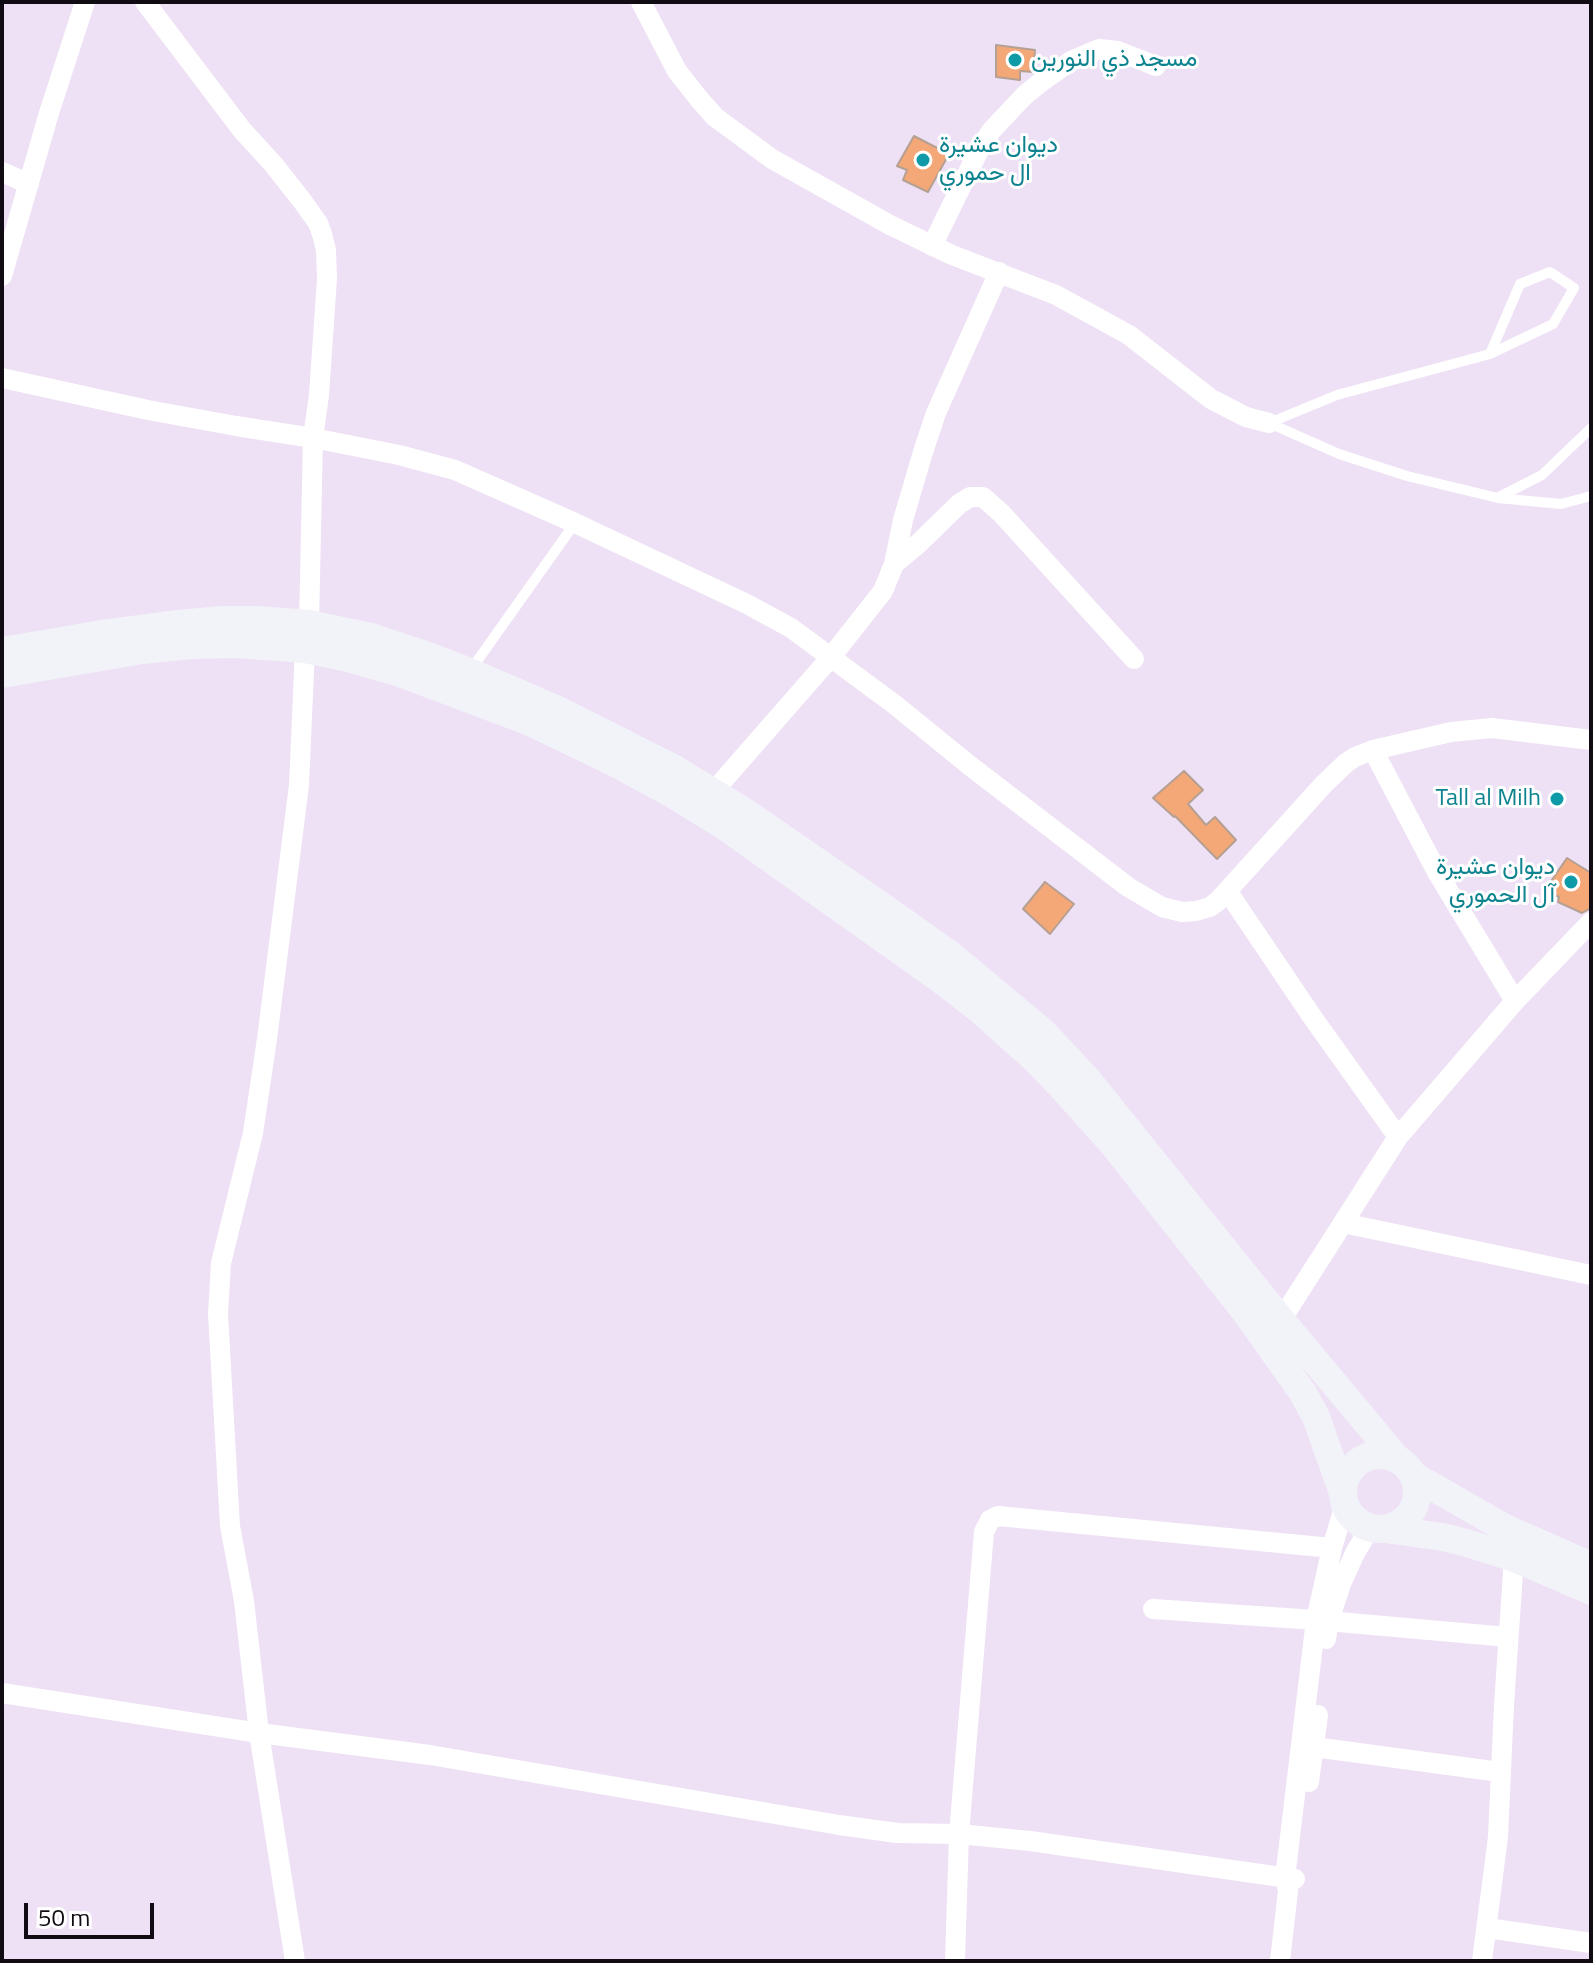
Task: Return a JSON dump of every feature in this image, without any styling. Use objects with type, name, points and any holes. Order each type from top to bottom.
[{"type":"main road","points":[[2,651],[178,624],[258,620],[307,637],[344,657],[397,672],[530,722],[674,795],[723,825],[940,979],[1037,1061],[1113,1144],[1244,1310],[1309,1404],[1344,1499],[1351,1515],[1359,1523],[1377,1529],[1443,1537],[1514,1558],[1591,1591]]},
{"type":"main road","points":[[2,674],[142,650],[307,637],[371,637],[470,672],[583,722],[713,792],[815,859],[952,956],[1044,1033],[1087,1079],[1281,1320],[1406,1468],[1417,1496],[1410,1514],[1403,1522],[1377,1529]]},
{"type":"main road","points":[[1344,1499],[1344,1482],[1356,1463],[1377,1455],[1388,1456],[1503,1527],[1591,1566]]},
{"type":"street","points":[[2,276],[85,2]]},
{"type":"street","points":[[145,2],[242,130],[303,202],[318,223],[326,250],[320,381],[313,438],[299,785],[261,1086],[253,1133],[223,1253],[218,1314],[230,1526],[244,1601],[259,1733],[295,1961]]},
{"type":"street","points":[[641,2],[677,71],[715,117],[772,159],[932,246],[1056,295],[1091,313],[1129,335],[1211,399],[1246,417],[1269,423]]},
{"type":"street","points":[[932,246],[991,131],[1041,82],[1071,61],[1099,49],[1118,51],[1156,66]]},
{"type":"street","points":[[2,172],[29,184]]},
{"type":"street","points":[[713,792],[831,657],[883,591],[894,564],[903,520],[936,413],[999,272]]},
{"type":"street","points":[[2,378],[148,410],[313,438],[436,464],[575,523],[769,615],[831,657],[1128,887],[1172,910],[1196,911],[1210,907],[1228,892],[1336,771],[1355,757],[1451,732],[1492,728],[1591,740]]},
{"type":"street","points":[[894,564],[959,504],[970,497],[983,497],[1134,659]]},
{"type":"street","points":[[1373,750],[1437,872],[1515,1001]]},
{"type":"street","points":[[1228,892],[1398,1137]]},
{"type":"street","points":[[1281,1320],[1398,1137],[1515,1001],[1589,926]]},
{"type":"street","points":[[1343,1223],[1591,1275]]},
{"type":"street","points":[[1280,1961],[1322,1620],[1332,1548],[1344,1499]]},
{"type":"street","points":[[955,1961],[959,1834],[984,1532],[990,1520],[998,1516],[1332,1548]]},
{"type":"street","points":[[1289,1882],[1314,1747],[1322,1620],[1347,1568],[1377,1529]]},
{"type":"street","points":[[1482,1961],[1498,1837],[1514,1558]]},
{"type":"street","points":[[1153,1609],[1508,1637]]},
{"type":"street","points":[[2,1693],[259,1733],[430,1755],[839,1825],[897,1833],[959,1834],[1154,1858],[1289,1882]]},
{"type":"street","points":[[1314,1747],[1500,1772]]},
{"type":"street","points":[[1487,1928],[1591,1943]]},
{"type":"lane","points":[[1269,423],[1337,395],[1490,354],[1553,324],[1574,288],[1550,272],[1520,284],[1490,354]]},
{"type":"lane","points":[[1269,423],[1339,454],[1407,476],[1498,498],[1561,504],[1591,496]]},
{"type":"lane","points":[[1498,498],[1542,475],[1591,428]]},
{"type":"lane","points":[[470,672],[575,523]]},
{"type":"building","name":"مسجد ذي النورين","points":[[996,45],[1035,50],[1033,72],[1020,71],[1020,80],[996,77]]},
{"type":"building","name":"ديوان عشيرة ال حموري","points":[[914,136],[949,154],[928,192],[903,180],[907,170],[897,166]]},
{"type":"building","points":[[1184,771],[1203,790],[1188,804],[1206,825],[1215,817],[1236,840],[1217,859],[1153,798]]},
{"type":"building","name":"ديوان عشيرة آل الحموري","points":[[1567,858],[1591,873],[1591,908],[1582,913],[1558,902],[1559,897],[1545,890]]},
{"type":"building","points":[[1045,882],[1074,904],[1050,934],[1023,909]]},
{"type":"place","name":"مسجد ذي النورين","points":[[1015,60]]},
{"type":"place","name":"ديوان عشيرة ال حموري","points":[[923,160]]},
{"type":"place","name":"Tall al Milh","points":[[1557,799]]},
{"type":"place","name":"ديوان عشيرة آل الحموري","points":[[1571,882]]}]
